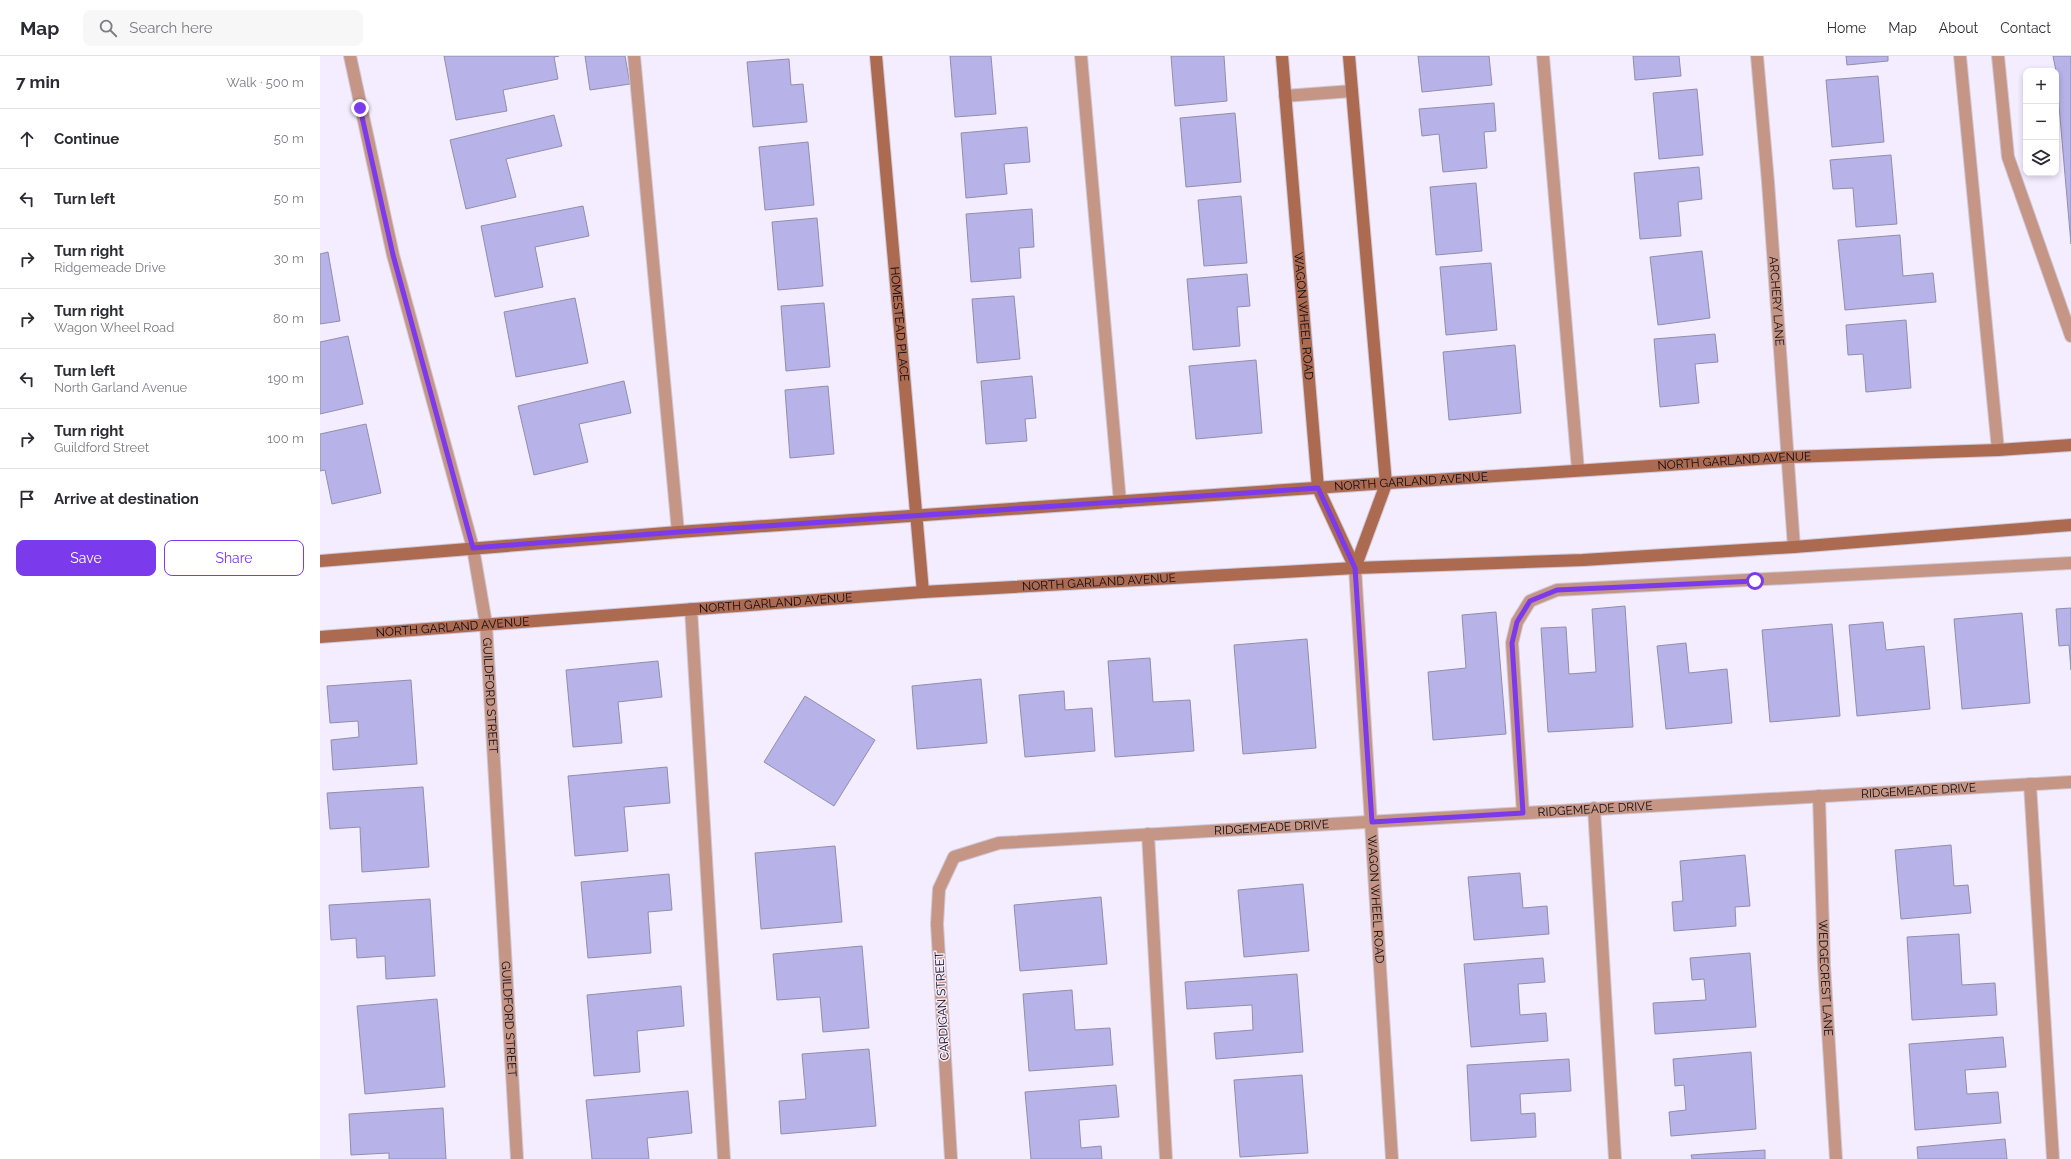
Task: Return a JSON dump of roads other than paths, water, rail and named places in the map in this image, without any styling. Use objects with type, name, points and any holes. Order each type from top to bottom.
[{"type":"main road","name":"HOMESTEAD PLACE","points":[[876,56],[923,592]]},
{"type":"main road","name":"WAGON WHEEL ROAD","points":[[1282,56],[1318,488],[1355,568]]},
{"type":"main road","name":"WAGON WHEEL ROAD","points":[[1349,56],[1386,484],[1355,568]]},
{"type":"main road","name":"NORTH GARLAND AVENUE","points":[[320,561],[678,532],[1578,470],[1788,458],[1998,450],[2071,445]]},
{"type":"main road","name":"NORTH GARLAND AVENUE","points":[[320,637],[923,592],[1355,568],[1583,560],[1794,547],[2071,525]]},
{"type":"street","name":"GUILDFORD STREET","points":[[350,56],[393,255],[473,548],[486,624],[517,1159]]},
{"type":"street","points":[[634,56],[678,532]]},
{"type":"street","points":[[1081,56],[1120,502]]},
{"type":"street","points":[[1543,56],[1578,470]]},
{"type":"street","name":"ARCHERY LANE","points":[[1757,56],[1768,182],[1794,547]]},
{"type":"street","points":[[1960,56],[1998,450]]},
{"type":"street","points":[[1998,56],[2008,157],[2071,336]]},
{"type":"street","points":[[1285,96],[1352,91]]},
{"type":"street","points":[[1523,813],[1512,643],[1517,622],[1530,601],[1557,590],[2071,564]]},
{"type":"street","name":"WAGON WHEEL ROAD","points":[[1355,568],[1392,1159]]},
{"type":"street","points":[[690,609],[724,1159]]},
{"type":"street","name":"RIDGEMEADE DRIVE","points":[[954,857],[999,843],[2071,782]]},
{"type":"street","points":[[2030,784],[2053,1159]]},
{"type":"street","name":"WEDGECREST LANE","points":[[1819,796],[1824,965],[1836,1159]]},
{"type":"street","points":[[1594,808],[1616,1159]]},
{"type":"street","points":[[1148,834],[1166,1159]]},
{"type":"street","name":"CARDIGAN STREET","points":[[951,1159],[937,924],[940,889],[954,857]]}]
